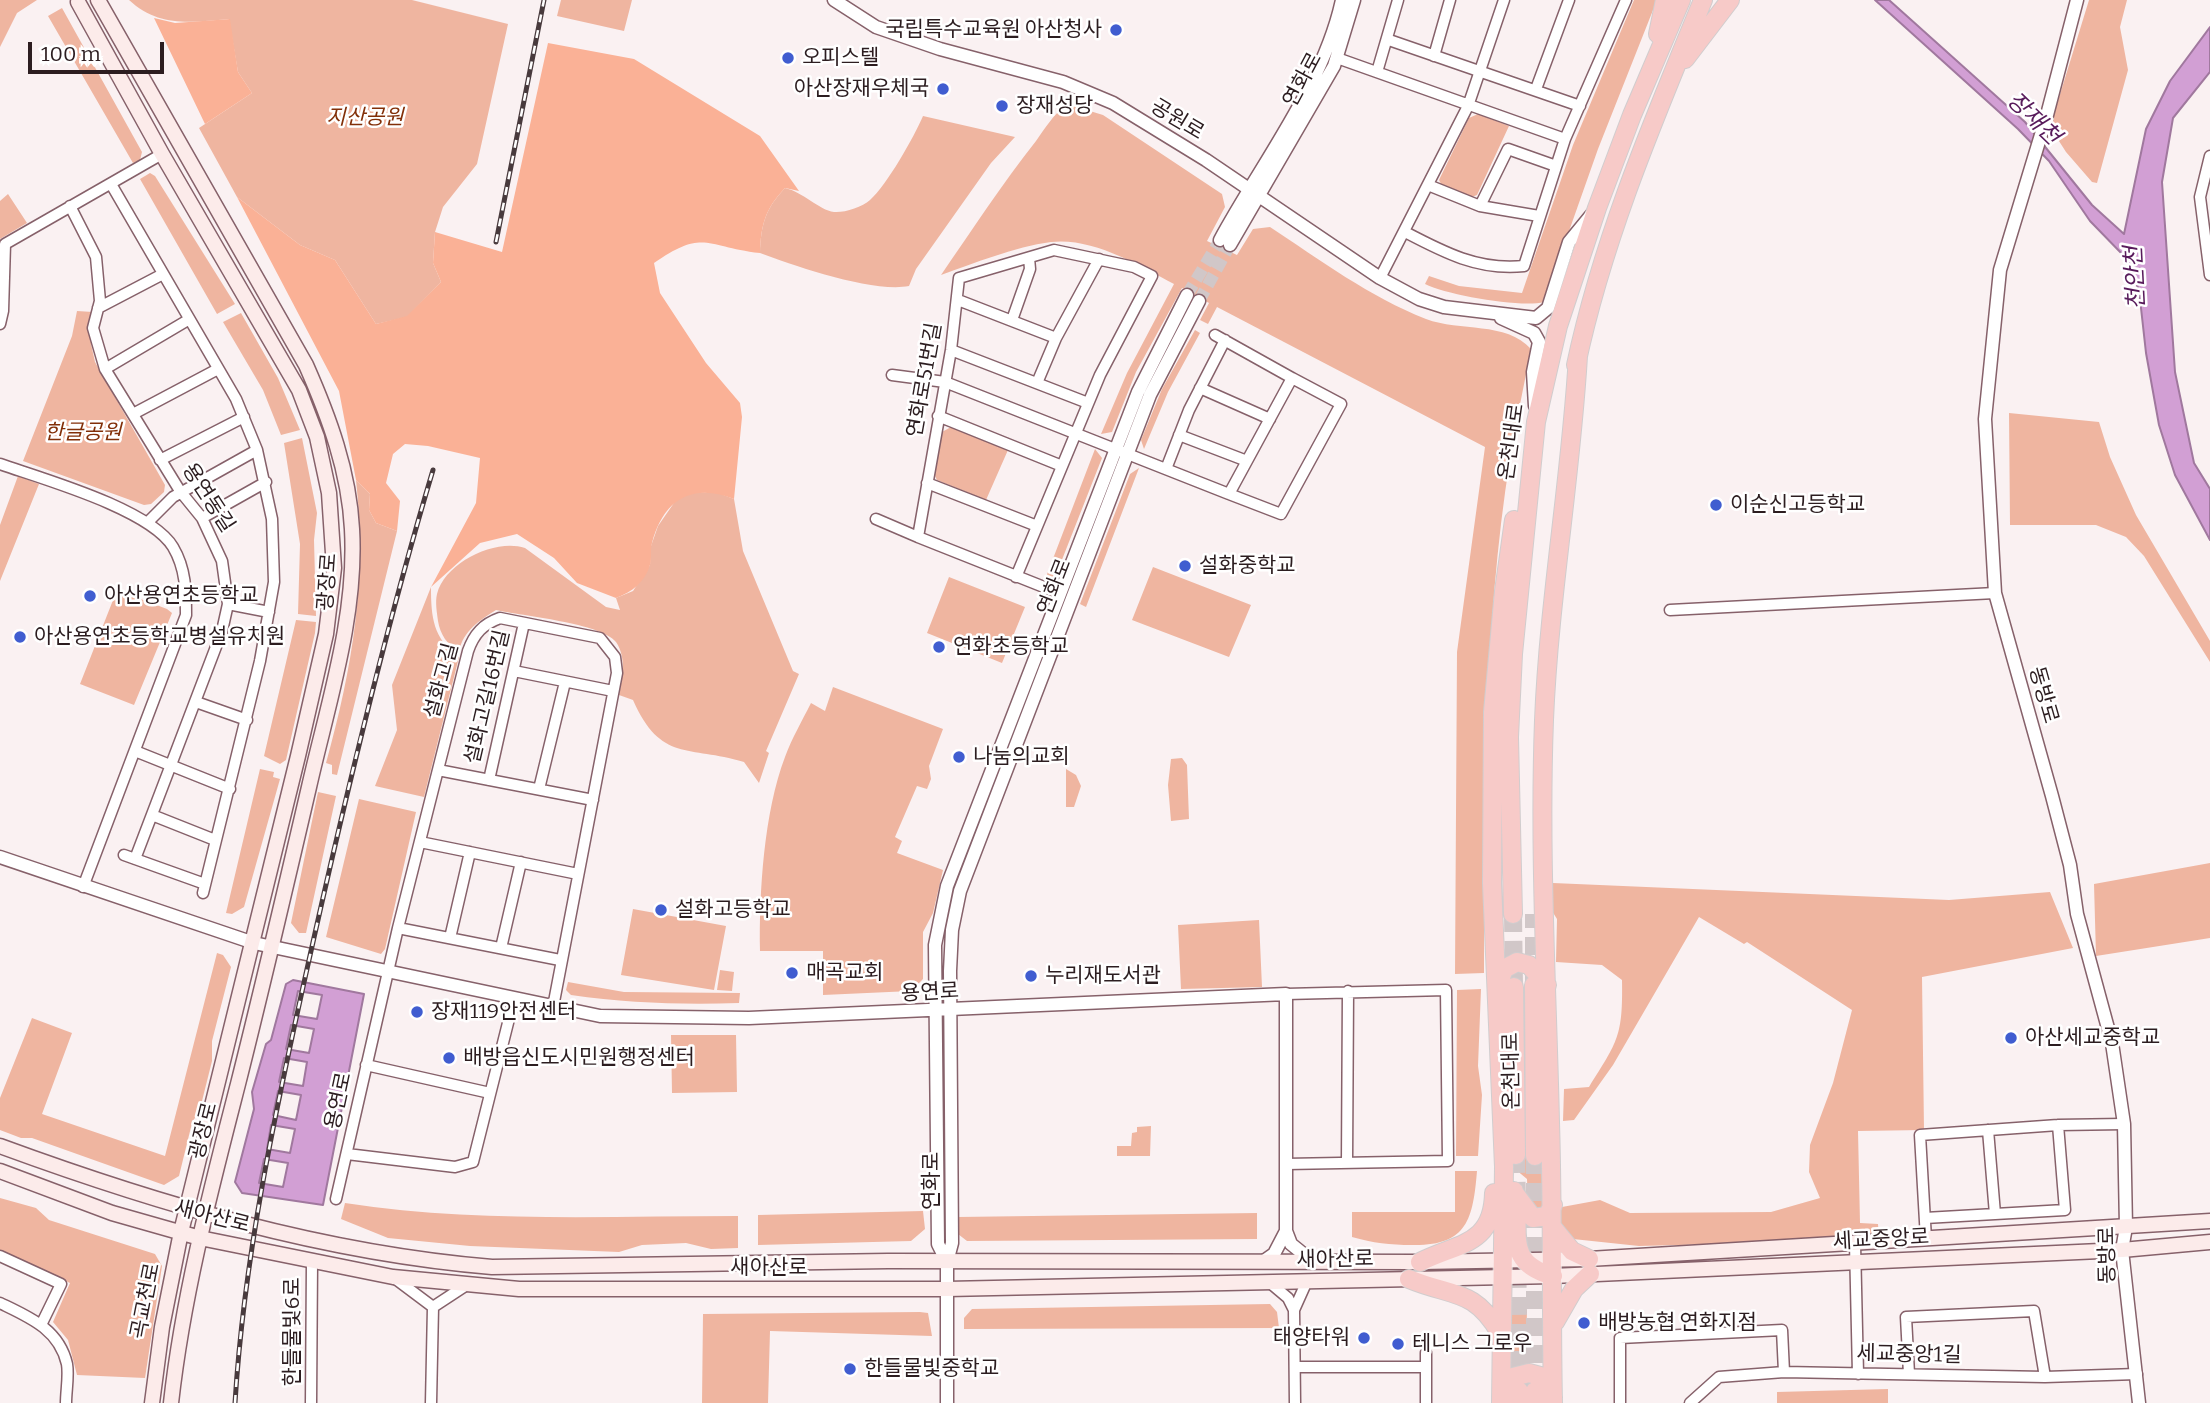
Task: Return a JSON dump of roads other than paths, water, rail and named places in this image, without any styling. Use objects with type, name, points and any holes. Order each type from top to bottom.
[{"type":"highway","points":[[1651,67],[1665,0]]},
{"type":"highway","name":"온천대로","points":[[1513,914],[1509,737],[1528,484],[1536,422],[1558,326],[1597,208],[1651,67],[1681,0]]},
{"type":"highway","points":[[1668,81],[1730,0]]},
{"type":"highway","points":[[1534,914],[1532,759],[1536,669],[1547,536],[1565,420],[1578,356],[1624,200],[1668,81],[1702,5]]},
{"type":"highway","points":[[1553,1325],[1553,1205],[1540,985],[1544,719],[1551,608],[1576,404],[1578,356]]},
{"type":"highway","points":[[1506,986],[1492,883],[1493,712],[1504,591],[1514,519],[1516,507],[1528,484]]},
{"type":"highway","points":[[1420,1262],[1462,1247],[1488,1224],[1494,1206],[1495,1147],[1501,1131],[1506,986],[1504,970],[1517,962],[1529,965],[1540,985]]},
{"type":"highway","name":"온천대로","points":[[1535,1156],[1540,985]]},
{"type":"highway","name":"온천대로","points":[[1506,986],[1510,1161]]},
{"type":"highway","points":[[1501,1131],[1516,1195],[1516,1243],[1524,1260],[1542,1273],[1553,1267]]},
{"type":"highway","points":[[1500,1333],[1510,1161]]},
{"type":"highway","points":[[1516,1195],[1533,1218],[1547,1216],[1553,1205]]},
{"type":"highway","points":[[1527,1398],[1553,1325],[1589,1266],[1553,1228]]},
{"type":"highway","points":[[1409,1279],[1434,1290],[1463,1294],[1482,1307],[1500,1333],[1527,1398]]},
{"type":"main road","name":"광장로","points":[[99,0],[306,365],[331,422],[344,475],[352,528],[346,622],[272,948],[205,1213]]},
{"type":"main road","name":"광장로","points":[[78,2],[162,154],[299,390],[317,437],[329,493],[334,568],[326,634],[254,943],[187,1208]]},
{"type":"main road","name":"새아산로","points":[[0,1146],[122,1190],[205,1213],[356,1248],[442,1263],[492,1267],[1312,1261],[1420,1262],[1503,1269],[1524,1260]]},
{"type":"main road","name":"새아산로","points":[[0,1171],[112,1213],[200,1238],[393,1277],[465,1286],[519,1289],[947,1289],[1409,1279],[1503,1269],[1553,1267]]},
{"type":"main road","name":"곡교천로","points":[[152,1403],[159,1340],[187,1208]]},
{"type":"main road","name":"곡교천로","points":[[171,1403],[176,1362],[205,1213]]},
{"type":"main road","name":"세교중앙로","points":[[1589,1266],[1856,1244],[2210,1221]]},
{"type":"main road","name":"세교중앙로","points":[[1553,1267],[1856,1262],[2122,1250],[2210,1242]]},
{"type":"street","name":"공원로","points":[[834,0],[876,27],[940,49],[1063,82],[1113,103],[1253,192],[1380,278],[1419,299],[1444,307],[1480,312]]},
{"type":"street","name":"연화로","points":[[1225,242],[1321,60],[1337,23],[1342,0]]},
{"type":"street","name":"연화로","points":[[1253,192],[1337,58],[1354,0]]},
{"type":"street","points":[[1377,72],[1389,40],[1398,0]]},
{"type":"street","points":[[1434,55],[1450,0]]},
{"type":"street","points":[[1380,278],[1468,106],[1482,72],[1504,0]]},
{"type":"street","points":[[1536,89],[1569,0]]},
{"type":"street","points":[[1405,232],[1452,257],[1481,264],[1524,266],[1565,139],[1626,0]]},
{"type":"street","name":"동방로","points":[[2077,0],[2047,115],[2000,271],[1985,419],[1995,593],[2070,865],[2077,914],[2112,1043],[2124,1124],[2126,1227],[2122,1250],[2139,1403]]},
{"type":"street","points":[[1389,40],[1580,106]]},
{"type":"street","points":[[1337,58],[1565,139]]},
{"type":"street","points":[[1480,206],[1508,149],[1556,166]]},
{"type":"street","points":[[0,324],[4,312],[5,244],[162,154]]},
{"type":"street","points":[[2210,156],[2200,197],[2210,275]]},
{"type":"street","points":[[111,184],[244,417],[266,482],[274,555],[274,582],[247,720],[215,840],[152,815]]},
{"type":"street","points":[[1428,185],[1480,206],[1538,216]]},
{"type":"street","name":"용연동길","points":[[70,206],[96,257],[99,279],[98,308],[93,328],[105,369],[180,491],[202,518],[222,561],[228,604],[222,631],[172,765],[152,815],[129,857],[204,888],[215,840]]},
{"type":"street","points":[[1480,312],[1536,318],[1548,308],[1569,243],[1597,208]]},
{"type":"street","name":"연화로51번길","points":[[918,537],[951,350],[959,278],[1054,250],[1134,267],[1152,276],[1114,345],[1088,403]]},
{"type":"street","points":[[1012,320],[1030,269],[1029,258]]},
{"type":"street","points":[[1037,383],[1056,338],[1099,259]]},
{"type":"street","points":[[98,308],[163,274]]},
{"type":"street","name":"연화로","points":[[947,1262],[952,1243],[952,930],[960,891],[1121,452],[1139,391],[1193,298]]},
{"type":"street","points":[[958,300],[1056,338]]},
{"type":"street","points":[[1480,312],[1516,323],[1534,333],[1539,342],[1533,372],[1536,422]]},
{"type":"street","points":[[105,369],[188,320]]},
{"type":"street","points":[[892,375],[945,382],[1121,452],[1281,514],[1341,404],[1220,337],[1166,469]]},
{"type":"street","points":[[951,350],[1088,403],[1016,577]]},
{"type":"street","points":[[133,414],[219,369]]},
{"type":"street","points":[[1229,494],[1292,378]]},
{"type":"street","points":[[1200,388],[1270,419]]},
{"type":"street","points":[[938,416],[1062,466]]},
{"type":"street","points":[[160,460],[244,417]]},
{"type":"street","points":[[1179,435],[1247,461]]},
{"type":"street","points":[[147,523],[180,491],[257,450]]},
{"type":"street","name":"연화로","points":[[947,1262],[938,1244],[934,945],[947,886],[1059,593],[1121,452]]},
{"type":"street","points":[[0,464],[129,512],[158,529],[172,546],[183,568],[186,615],[83,887]]},
{"type":"street","points":[[202,518],[266,482]]},
{"type":"street","points":[[927,483],[1037,526]]},
{"type":"street","points":[[876,519],[1059,593]]},
{"type":"street","points":[[1670,610],[1995,593]]},
{"type":"street","points":[[228,604],[269,612]]},
{"type":"street","name":"설화고길","points":[[390,971],[398,928],[472,639],[489,621],[500,618],[600,638],[615,657],[617,673],[553,1007]]},
{"type":"street","name":"설화고길16번길","points":[[489,780],[524,623]]},
{"type":"street","points":[[514,671],[613,691]]},
{"type":"street","points":[[539,789],[565,682]]},
{"type":"street","points":[[196,702],[247,720]]},
{"type":"street","points":[[135,751],[230,789]]},
{"type":"street","name":"설화고길16번길","points":[[438,770],[593,800]]},
{"type":"street","points":[[420,842],[578,874]]},
{"type":"street","points":[[450,938],[470,852]]},
{"type":"street","name":"용연로","points":[[0,857],[83,887],[272,948],[600,1016],[697,1019],[934,1012],[1348,991],[1446,990],[1448,1161],[1286,1164]]},
{"type":"street","points":[[500,948],[521,862]]},
{"type":"street","points":[[398,928],[560,960]]},
{"type":"street","name":"용연로","points":[[390,971],[347,1154],[464,1167],[473,1162],[514,999]]},
{"type":"street","points":[[1347,1163],[1348,991]]},
{"type":"street","name":"새아산로","points":[[1286,995],[1286,1231],[1291,1244],[1312,1261]]},
{"type":"street","points":[[366,1065],[490,1093]]},
{"type":"street","points":[[1926,1239],[1920,1136],[2058,1125],[2124,1124]]},
{"type":"street","points":[[1925,1218],[2071,1209],[2058,1125]]},
{"type":"street","points":[[1989,1130],[1995,1214]]},
{"type":"street","points":[[336,1199],[347,1154]]},
{"type":"street","name":"새아산로","points":[[1264,1261],[1274,1254],[1286,1231]]},
{"type":"street","points":[[1856,1244],[1858,1374]]},
{"type":"street","points":[[0,1256],[61,1284],[43,1324]]},
{"type":"street","name":"한들물빛6로","points":[[311,1403],[312,1262]]},
{"type":"street","points":[[947,1262],[947,1403]]},
{"type":"street","points":[[393,1277],[433,1307]]},
{"type":"street","points":[[1295,1403],[1294,1310],[1307,1281]]},
{"type":"street","points":[[1269,1282],[1288,1298],[1294,1310]]},
{"type":"street","points":[[433,1307],[465,1286]]},
{"type":"street","points":[[0,1303],[43,1324],[66,1364],[65,1403]]},
{"type":"street","points":[[431,1403],[433,1307]]},
{"type":"street","points":[[1909,1374],[1906,1317],[2034,1311],[2045,1377]]},
{"type":"street","points":[[1620,1403],[1620,1338],[1782,1330],[1784,1372]]},
{"type":"street","points":[[1426,1353],[1426,1403]]},
{"type":"street","points":[[1295,1367],[1426,1367]]},
{"type":"street","name":"세교중앙1길","points":[[1690,1403],[1719,1377],[1784,1372],[2045,1377],[2137,1374]]},
{"type":"water","name":"천안천","points":[[1875,0],[1889,0],[2025,122],[2092,205],[2124,234],[2146,129],[2170,81],[2210,27],[2210,72],[2173,118],[2162,182],[2175,372],[2194,463],[2210,489],[2210,540],[2175,475],[2159,425],[2146,353],[2139,290],[2125,257],[2090,221],[2049,161],[2018,129]]},
{"type":"water","points":[[293,980],[364,994],[323,1205],[242,1193],[235,1182],[254,1109],[252,1092],[266,1044],[271,1040],[286,984]],"holes":[[[298,991],[322,995],[317,1019],[293,1015]],[[291,1025],[314,1029],[309,1053],[286,1049]],[[284,1058],[307,1062],[303,1086],[279,1082]],[[278,1091],[301,1095],[296,1120],[273,1115]],[[271,1125],[295,1129],[290,1153],[267,1149]],[[264,1159],[288,1163],[283,1187],[259,1183]]]},
{"type":"tunnel","points":[[1187,295],[1220,240]]},
{"type":"tunnel","points":[[1199,301],[1230,245]]},
{"type":"tunnel","points":[[1513,914],[1514,987]]},
{"type":"tunnel","points":[[1534,914],[1534,982]]},
{"type":"tunnel","points":[[1516,1155],[1517,1204]]},
{"type":"tunnel","points":[[1535,1156],[1535,1388]]},
{"type":"tunnel","points":[[1517,1243],[1519,1390]]},
{"type":"railway","points":[[496,242],[544,0]]},
{"type":"railway","points":[[235,1403],[253,1239],[284,1077],[366,718],[433,470]]},
{"type":"place","name":"국립특수교육원 아산청사","points":[[1116,30]]},
{"type":"place","name":"오피스텔","points":[[788,58]]},
{"type":"place","name":"아산장재우체국","points":[[943,89]]},
{"type":"place","name":"장재성당","points":[[1002,106]]},
{"type":"place","name":"이순신고등학교","points":[[1716,505]]},
{"type":"place","name":"설화중학교","points":[[1185,566]]},
{"type":"place","name":"아산용연초등학교","points":[[90,596]]},
{"type":"place","name":"아산용연초등학교병설유치원","points":[[20,637]]},
{"type":"place","name":"연화초등학교","points":[[939,647]]},
{"type":"place","name":"나눔의교회","points":[[959,757]]},
{"type":"place","name":"설화고등학교","points":[[661,910]]},
{"type":"place","name":"매곡교회","points":[[792,973]]},
{"type":"place","name":"누리재도서관","points":[[1031,976]]},
{"type":"place","name":"장재119안전센터","points":[[417,1012]]},
{"type":"place","name":"아산세교중학교","points":[[2011,1038]]},
{"type":"place","name":"배방읍신도시민원행정센터","points":[[449,1058]]},
{"type":"place","name":"배방농협 연화지점","points":[[1584,1323]]},
{"type":"place","name":"태양타워","points":[[1364,1338]]},
{"type":"place","name":"테니스 그로우","points":[[1398,1344]]},
{"type":"place","name":"한들물빛중학교","points":[[850,1369]]},
{"type":"park label","name":"지산공원","points":[[365,118]]},
{"type":"park label","name":"한글공원","points":[[83,433]]},
{"type":"water label","name":"장재천","points":[[2033,119]]}]
